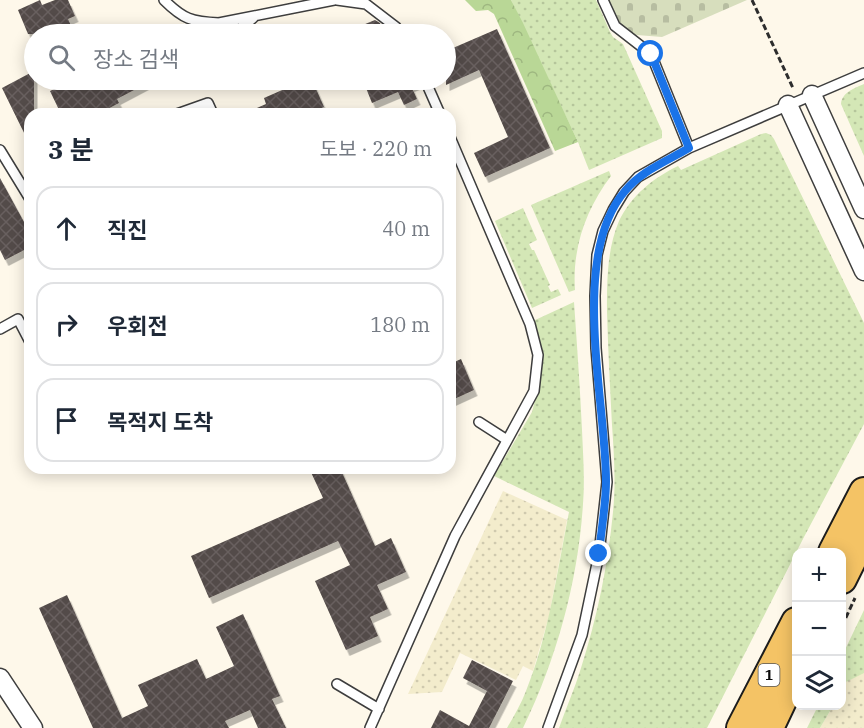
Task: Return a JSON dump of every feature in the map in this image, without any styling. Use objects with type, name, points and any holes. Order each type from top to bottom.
[{"type":"main road","points":[[835,548],[864,492]]},
{"type":"main road","points":[[850,584],[864,535]]},
{"type":"main road","name":"1","points":[[741,728],[792,630]]},
{"type":"main road","name":"1","points":[[769,728],[792,680]]},
{"type":"street","points":[[800,100],[864,209]]},
{"type":"street","points":[[800,100],[864,271]]},
{"type":"street","points":[[0,678],[33,728]]},
{"type":"lane","points":[[164,0],[178,14],[200,22],[219,23],[336,0],[364,2],[392,24]]},
{"type":"lane","points":[[603,0],[615,26],[651,54],[689,148]]},
{"type":"lane","points":[[246,24],[255,16]]},
{"type":"lane","points":[[548,728],[582,635],[599,554],[606,482],[596,348],[595,296],[597,255],[603,231],[612,210],[638,177],[689,148],[864,74]]},
{"type":"lane","points":[[429,90],[437,108]]},
{"type":"lane","points":[[194,108],[208,103],[210,108]]},
{"type":"lane","points":[[0,150],[24,189]]},
{"type":"lane","points":[[370,728],[455,536],[534,391],[538,355],[530,324],[456,151]]},
{"type":"lane","points":[[0,329],[18,319],[24,330]]},
{"type":"lane","points":[[479,422],[507,440]]},
{"type":"lane","points":[[337,684],[379,709]]},
{"type":"path","points":[[752,0],[800,100]]},
{"type":"path","points":[[846,605],[850,584]]},
{"type":"shaded area","points":[[503,491],[567,520],[549,616],[533,671],[523,666],[516,680],[460,653],[442,692],[408,694]]},
{"type":"shaded area","points":[[864,673],[864,728],[820,728],[831,710],[846,710],[846,682]]},
{"type":"green space","points":[[465,0],[511,0],[578,142],[555,151],[494,14],[488,10],[476,11]]},
{"type":"green space","points":[[511,0],[596,0],[613,37],[623,44],[662,131],[662,138],[589,170]]},
{"type":"green space","points":[[600,0],[747,0],[662,37],[614,30]]},
{"type":"green space","points":[[864,84],[864,156],[841,104],[846,93]]},
{"type":"green space","points":[[766,133],[774,139],[864,323],[864,424],[798,548],[792,548],[792,561],[707,728],[559,728],[579,675],[592,630],[611,532],[614,468],[607,300],[608,265],[615,232],[624,212],[636,196],[660,176],[678,166],[681,170]]},
{"type":"green space","points":[[609,171],[611,176],[594,202],[582,230],[576,259],[575,290],[569,292],[531,205]]},
{"type":"green space","points":[[523,208],[537,240],[529,244],[534,250],[551,292],[558,289],[561,295],[532,308],[495,221]]},
{"type":"green space","points":[[574,302],[584,476],[576,562],[556,647],[535,701],[523,728],[507,728],[524,696],[541,647],[552,603],[569,512],[494,476],[532,412],[537,393],[533,321]]},
{"type":"green space","points":[[864,610],[864,673],[846,682],[846,648]]},
{"type":"green space","points":[[816,710],[831,710],[820,728],[807,728]]},
{"type":"building","points":[[40,0],[42,5],[55,0],[68,0],[75,16],[68,19],[70,24],[24,24],[18,10]]},
{"type":"building","points":[[375,20],[380,24],[365,24]]},
{"type":"building","points":[[497,29],[550,148],[485,177],[474,153],[508,137],[479,70],[456,80],[456,47]]},
{"type":"building","points":[[24,76],[24,90],[34,90],[34,108],[24,108],[24,133],[2,88]]},
{"type":"building","points":[[134,90],[117,99],[119,103],[109,108],[58,108],[50,91]]},
{"type":"building","points":[[282,90],[316,90],[324,107],[257,108],[266,104],[264,98]]},
{"type":"building","points":[[367,90],[413,90],[417,99],[404,105],[398,92],[372,103]]},
{"type":"building","points":[[0,178],[24,222],[24,250],[5,260],[0,250]]},
{"type":"building","points":[[461,359],[474,390],[456,398],[456,361]]},
{"type":"building","points":[[312,474],[343,474],[375,546],[391,538],[406,572],[377,585],[388,609],[370,617],[378,636],[346,650],[315,581],[350,565],[338,541],[209,598],[191,556],[323,498]]},
{"type":"building","points":[[67,595],[122,718],[148,706],[138,685],[197,659],[206,679],[234,666],[216,627],[243,614],[280,696],[272,699],[286,728],[258,728],[250,710],[225,721],[229,728],[93,728],[39,608]]},
{"type":"building","points":[[472,660],[513,681],[489,728],[431,728],[440,710],[469,726],[487,691],[463,678]]},
{"type":"route","points":[[599,554],[606,482],[596,348],[597,255],[603,231],[612,210],[624,192],[638,177],[689,148],[651,54]]}]
